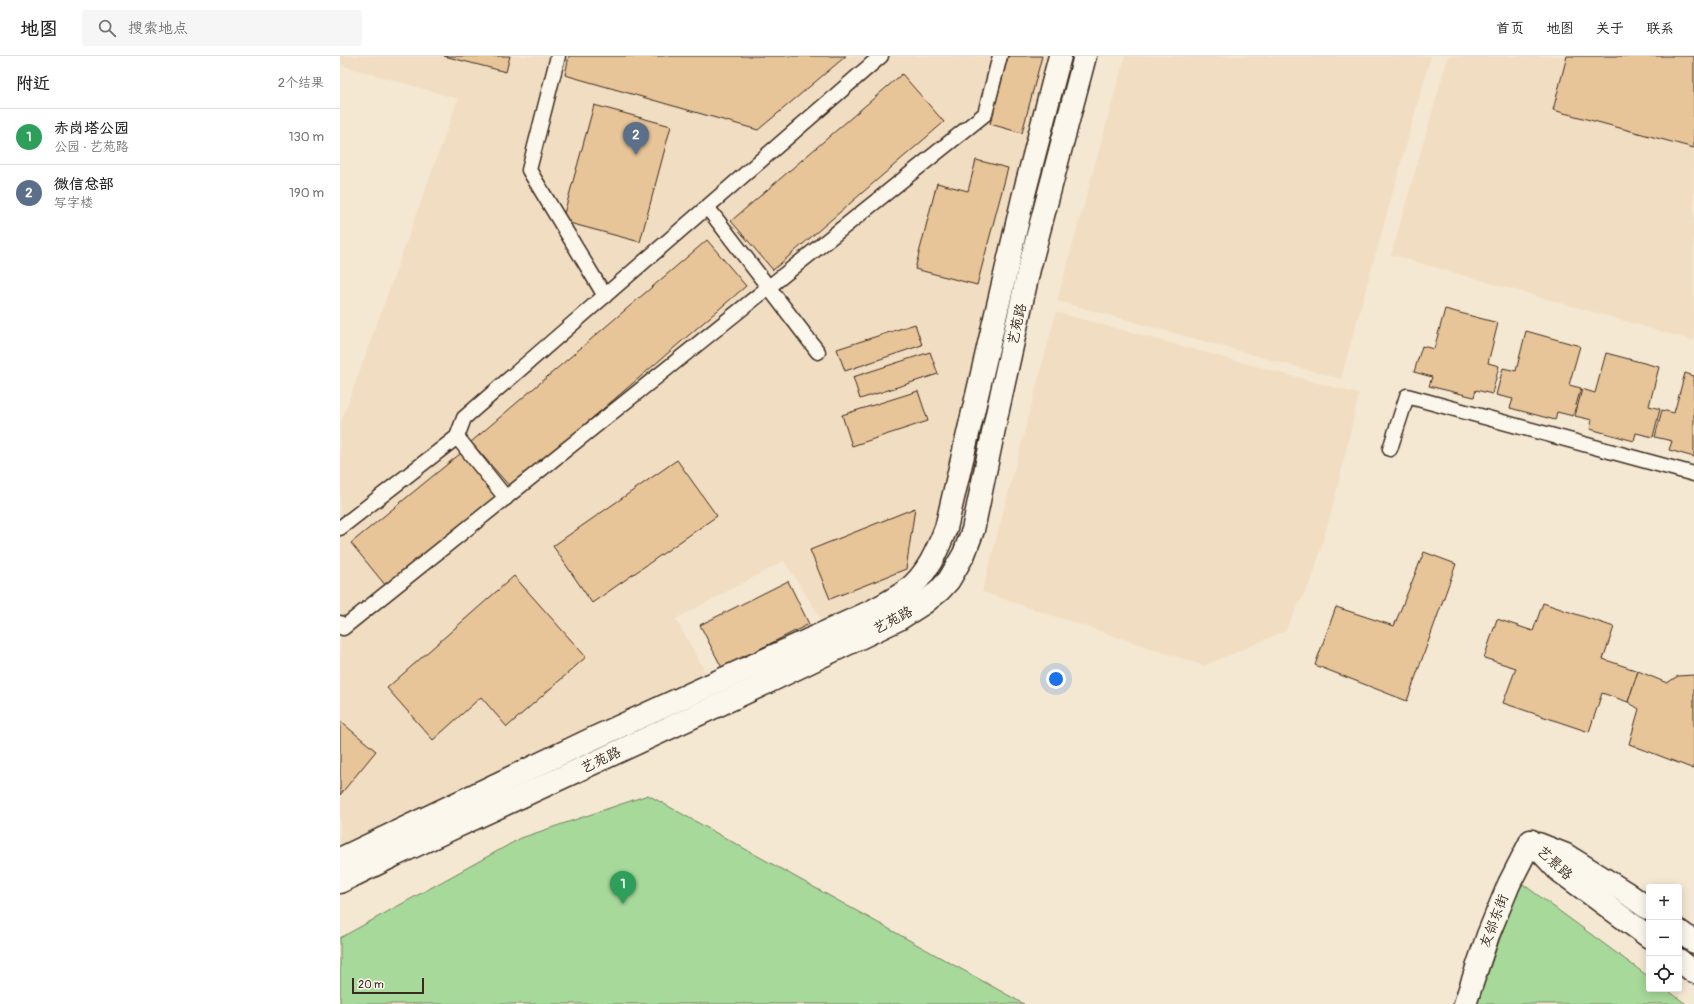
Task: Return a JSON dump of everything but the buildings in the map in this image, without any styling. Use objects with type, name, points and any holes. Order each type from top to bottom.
[{"type":"street","name":"艺苑路","points":[[340,859],[592,739],[874,610],[908,590],[920,577],[934,558],[946,528],[1023,198],[1060,56]]},
{"type":"street","name":"艺苑路","points":[[340,882],[357,872],[764,684],[899,619],[924,603],[939,591],[958,565],[973,530],[1029,269],[1085,56]]},
{"type":"street","name":"艺景路","points":[[1531,841],[1566,855],[1646,907]]},
{"type":"street","name":"艺景路","points":[[1531,841],[1558,870],[1646,935]]},
{"type":"street","name":"友邻东街","points":[[1465,1004],[1488,935],[1506,892],[1531,841]]},
{"type":"street","points":[[1682,933],[1694,942]]},
{"type":"street","points":[[1682,962],[1694,972]]},
{"type":"lane","points":[[558,56],[529,170],[605,296]]},
{"type":"lane","points":[[340,528],[457,437],[464,418],[882,56]]},
{"type":"lane","points":[[340,623],[343,628],[985,114],[1000,56]]},
{"type":"lane","points":[[707,207],[770,287],[818,352]]},
{"type":"lane","points":[[1390,449],[1407,396],[1694,474]]},
{"type":"lane","points":[[457,437],[506,498]]},
{"type":"shaded area","points":[[340,56],[1053,56],[942,523],[917,576],[827,628],[784,561],[676,619],[709,678],[340,854],[340,425],[458,99],[340,65]]},
{"type":"shaded area","points":[[1125,56],[1431,56],[1341,379],[1057,301]]},
{"type":"shaded area","points":[[1448,56],[1694,56],[1694,341],[1391,255]]},
{"type":"shaded area","points":[[1056,312],[1359,394],[1335,499],[1313,577],[1285,631],[1204,666],[982,592]]},
{"type":"green space","points":[[648,795],[1024,1004],[340,1004],[340,938],[521,838]]},
{"type":"green space","points":[[1520,882],[1646,975],[1646,992],[1670,992],[1686,1004],[1477,1004]]},
{"type":"place","name":"微信总部","points":[[636,155]]},
{"type":"place","name":"赤岗塔公园","points":[[623,904]]}]
